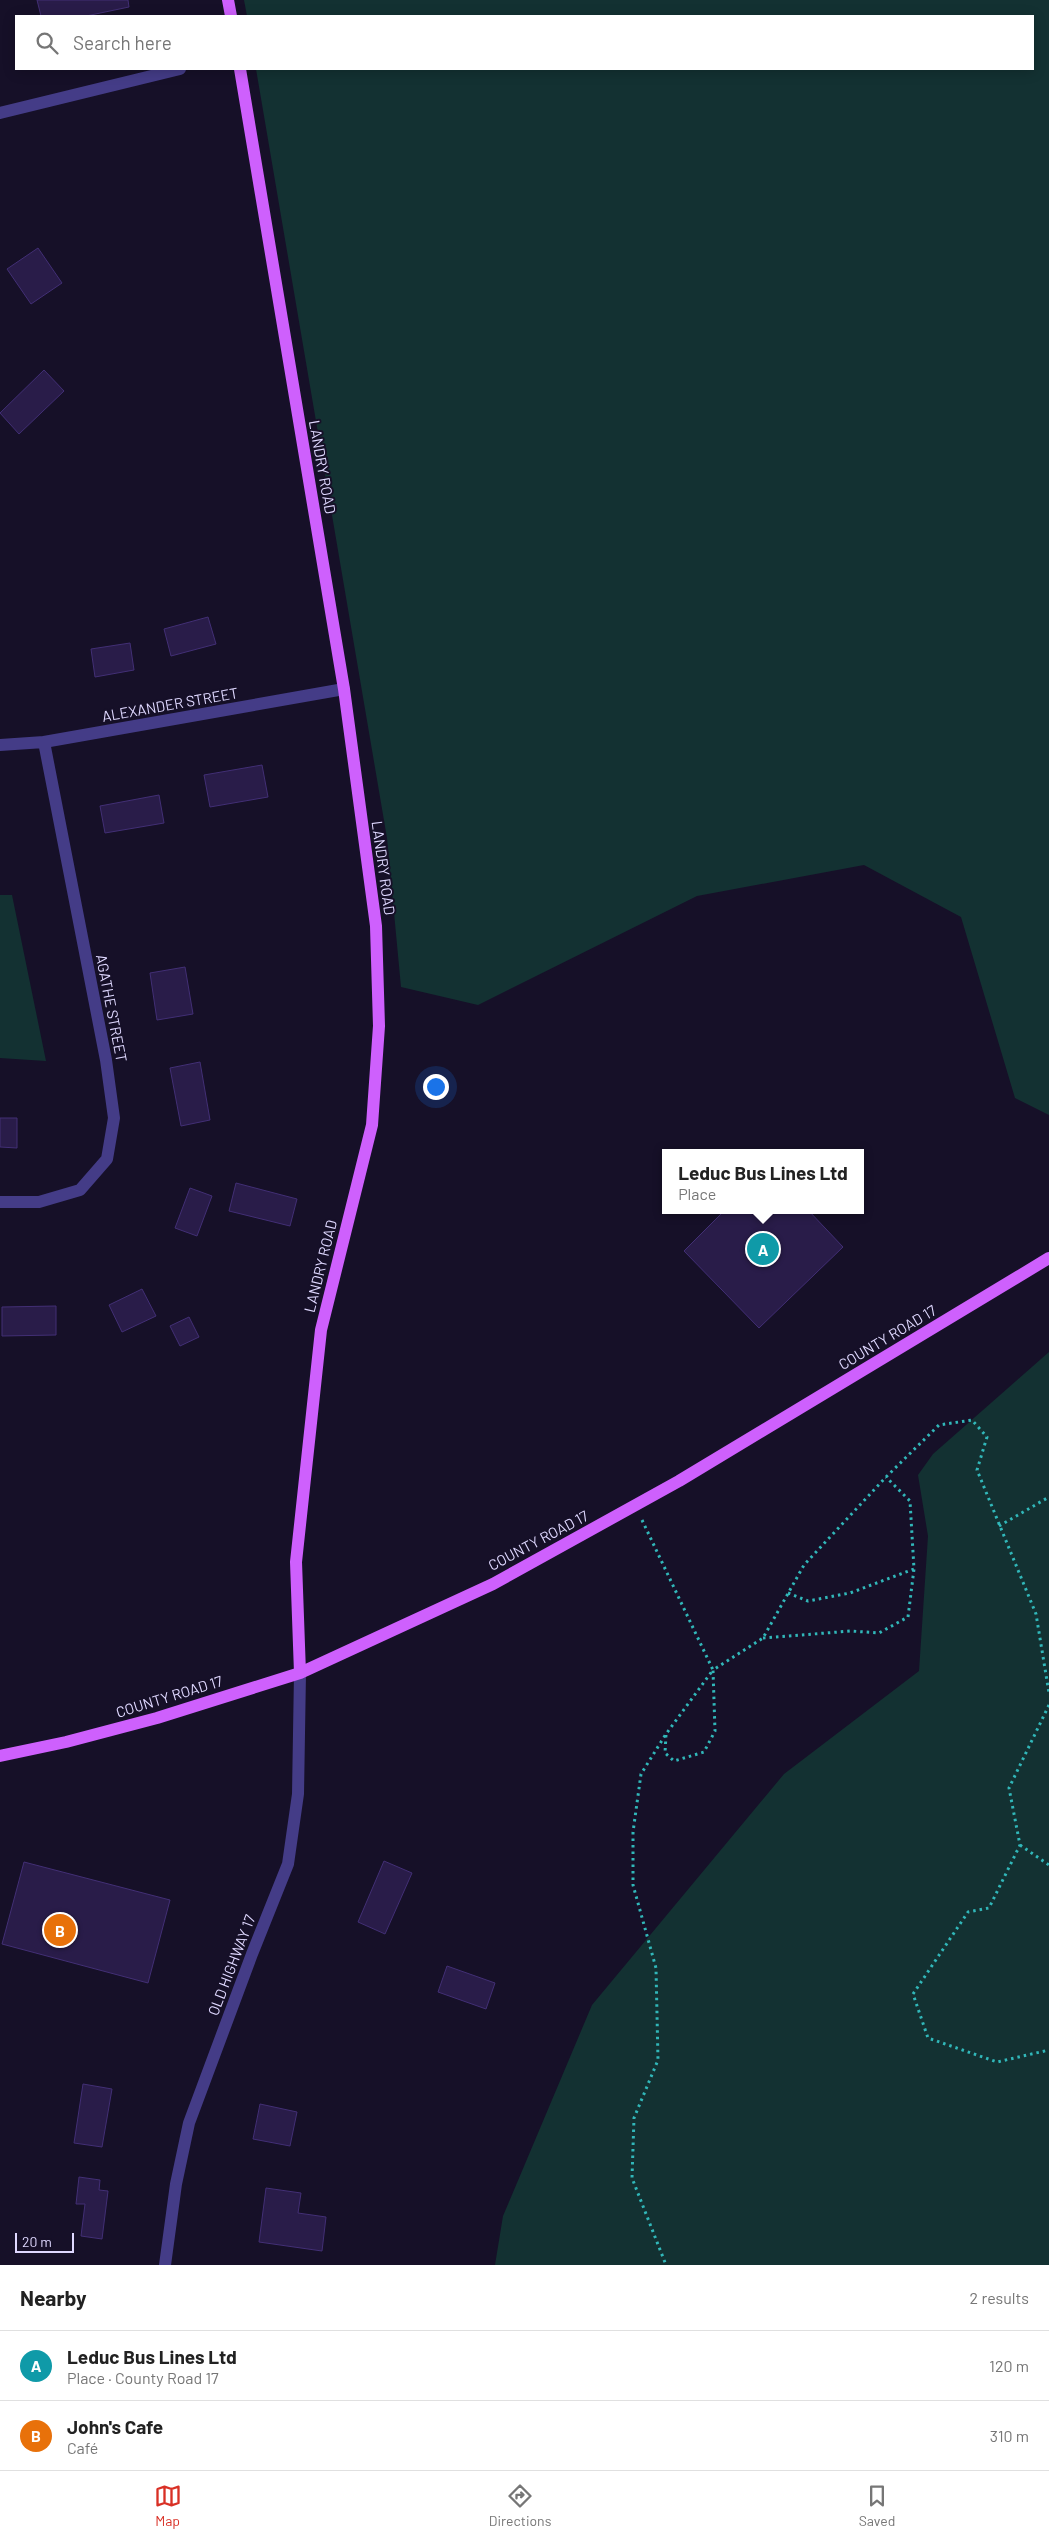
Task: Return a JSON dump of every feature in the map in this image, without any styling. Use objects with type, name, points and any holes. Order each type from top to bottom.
[{"type":"main road","points":[[228,0],[231,15]]},
{"type":"main road","name":"LANDRY ROAD","points":[[240,70],[344,689],[376,926],[379,1026],[372,1125],[321,1330],[296,1562],[300,1672]]},
{"type":"main road","name":"COUNTY ROAD 17","points":[[0,1756],[66,1742],[157,1718],[300,1672],[493,1584],[635,1506],[1049,1258]]},
{"type":"street","points":[[0,113],[176,70]]},
{"type":"street","name":"ALEXANDER STREET","points":[[0,745],[44,742],[344,689]]},
{"type":"street","name":"AGATHE STREET","points":[[0,1202],[39,1202],[80,1190],[107,1159],[114,1118],[106,1060],[44,742]]},
{"type":"street","name":"OLD HIGHWAY 17","points":[[165,2265],[176,2184],[189,2123],[288,1864],[298,1794],[300,1672]]},
{"type":"path","points":[[666,2265],[632,2178],[634,2118],[658,2060],[656,1968],[633,1885],[633,1832],[641,1774],[666,1734],[713,1670],[762,1638],[804,1565],[886,1476],[939,1425],[972,1420],[987,1437],[977,1470],[1036,1614],[1049,1693]]},
{"type":"path","points":[[762,1638],[850,1631],[879,1632],[908,1617],[914,1569],[910,1501],[886,1476]]},
{"type":"path","points":[[999,1526],[1049,1497]]},
{"type":"path","points":[[635,1506],[713,1670],[715,1731],[704,1752],[674,1761],[665,1753],[666,1734]]},
{"type":"path","points":[[788,1593],[808,1601],[850,1593],[914,1569]]},
{"type":"path","points":[[1049,1705],[1009,1788],[1020,1845],[989,1908],[968,1912],[913,1994],[928,2038],[997,2062],[1049,2050]]},
{"type":"path","points":[[1020,1845],[1049,1865]]},
{"type":"green space","points":[[244,0],[1049,0],[1049,1115],[1015,1098],[961,917],[864,865],[697,896],[478,1005],[401,987],[387,838],[256,70],[1034,70],[1034,15],[247,15]]},
{"type":"green space","points":[[0,895],[12,895],[46,1061],[0,1058]]},
{"type":"green space","points":[[1049,1352],[1049,2265],[495,2265],[503,2216],[592,2005],[784,1774],[919,1671],[928,1536],[918,1475],[933,1454]]},
{"type":"building","points":[[37,0],[128,0],[129,7],[91,15],[41,15]]},
{"type":"building","points":[[38,248],[62,283],[31,304],[7,269]]},
{"type":"building","points":[[44,370],[64,391],[19,434],[0,413]]},
{"type":"building","points":[[208,617],[216,644],[171,656],[164,629]]},
{"type":"building","points":[[130,643],[134,670],[95,677],[91,649]]},
{"type":"building","points":[[262,765],[268,797],[210,807],[204,775]]},
{"type":"building","points":[[159,795],[164,823],[105,833],[100,806]]},
{"type":"building","points":[[185,967],[193,1014],[157,1020],[150,973]]},
{"type":"building","points":[[200,1062],[210,1120],[181,1126],[170,1068]]},
{"type":"building","points":[[0,1118],[17,1118],[17,1148],[0,1147]]},
{"type":"building","points":[[236,1183],[297,1199],[290,1226],[229,1211]]},
{"type":"building","points":[[190,1188],[212,1196],[197,1236],[175,1228]]},
{"type":"building","points":[[721,1214],[812,1214],[843,1247],[759,1328],[684,1251]]},
{"type":"building","points":[[142,1289],[156,1316],[122,1332],[109,1305]]},
{"type":"building","points":[[56,1306],[56,1335],[2,1336],[2,1307]]},
{"type":"building","points":[[189,1317],[199,1337],[180,1346],[170,1326]]},
{"type":"building","points":[[384,1861],[412,1873],[385,1934],[358,1922]]},
{"type":"building","points":[[24,1862],[170,1900],[148,1983],[2,1944]]},
{"type":"building","points":[[447,1966],[495,1983],[486,2009],[438,1992]]},
{"type":"building","points":[[83,2084],[112,2089],[102,2147],[74,2143]]},
{"type":"building","points":[[260,2104],[297,2112],[290,2146],[253,2139]]},
{"type":"building","points":[[79,2177],[100,2180],[99,2190],[108,2191],[102,2239],[81,2236],[85,2204],[76,2204]]},
{"type":"building","points":[[266,2188],[301,2193],[298,2213],[326,2217],[322,2251],[259,2242]]},
{"type":"place","name":"Leduc Bus Lines Ltd","points":[[763,1249]]},
{"type":"place","name":"John's Cafe","points":[[60,1930]]}]
